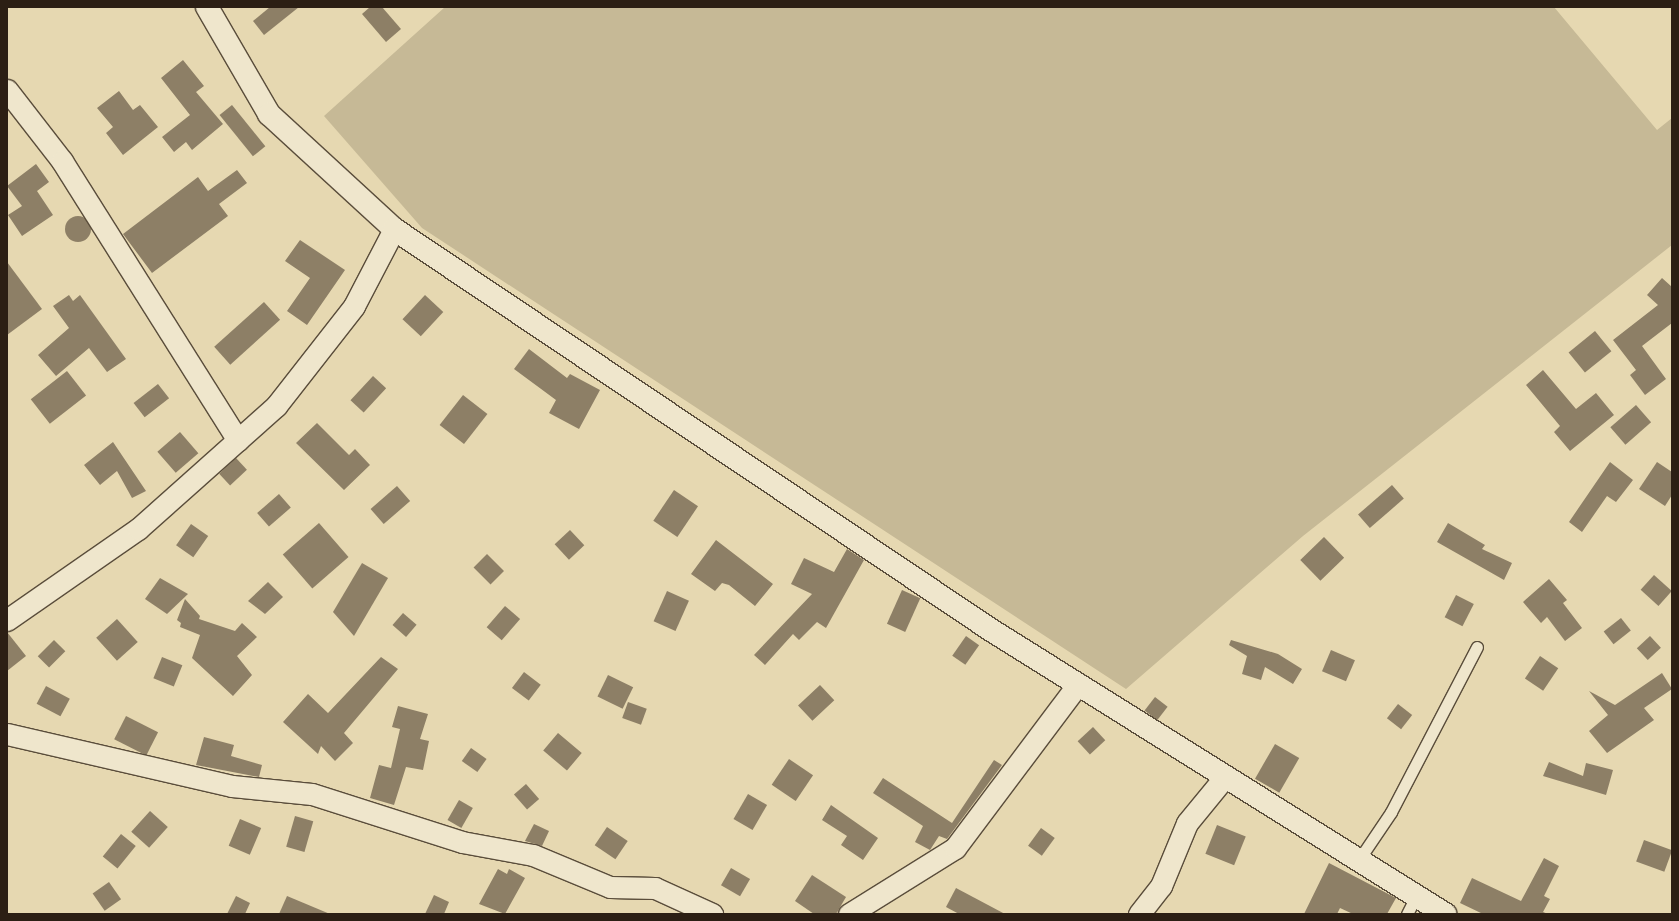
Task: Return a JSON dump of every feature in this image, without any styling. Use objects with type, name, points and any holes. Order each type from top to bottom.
[{"type":"street","points":[[207,7],[269,114],[394,229],[1078,684],[1224,778],[1358,860],[1411,905],[1445,914]]},
{"type":"street","points":[[7,90],[62,162],[238,440]]},
{"type":"street","points":[[7,620],[138,529],[276,406],[354,306],[394,229]]},
{"type":"street","points":[[850,914],[955,848],[1078,684]]},
{"type":"street","points":[[7,734],[232,786],[312,794],[462,842],[534,855],[610,887],[655,888],[712,914]]},
{"type":"street","points":[[1139,914],[1160,886],[1187,823],[1224,778]]},
{"type":"lane","points":[[1358,860],[1391,812],[1477,647]]},
{"type":"shaded area","points":[[445,7],[1554,7],[1657,130],[1672,118],[1672,245],[1303,536],[1126,689],[422,228],[324,116]]},
{"type":"building","points":[[270,7],[299,7],[264,35],[253,21]]},
{"type":"building","points":[[370,7],[382,7],[401,29],[386,42],[362,14]]},
{"type":"building","points":[[183,60],[204,86],[196,92],[223,124],[192,150],[186,142],[174,152],[162,137],[190,115],[161,78]]},
{"type":"building","points":[[119,91],[133,110],[140,105],[158,127],[123,155],[106,133],[113,127],[97,108]]},
{"type":"building","points":[[232,105],[265,146],[253,156],[220,115]]},
{"type":"building","points":[[36,164],[49,182],[37,191],[53,215],[22,236],[8,215],[22,206],[7,186]]},
{"type":"building","points":[[237,170],[247,183],[219,204],[228,216],[152,273],[123,234],[198,177],[208,191]]},
{"type":"building","points":[[78,216],[87,220],[91,229],[87,238],[78,242],[69,238],[65,229],[69,220]]},
{"type":"building","points":[[300,240],[345,270],[307,325],[287,311],[310,278],[285,261]]},
{"type":"building","points":[[7,262],[42,309],[7,335]]},
{"type":"building","points":[[1662,278],[1672,287],[1672,323],[1642,346],[1666,379],[1645,395],[1630,375],[1636,370],[1613,340],[1658,305],[1647,295]]},
{"type":"building","points":[[69,295],[73,301],[80,295],[126,359],[107,372],[89,348],[56,376],[38,355],[69,328],[53,306]]},
{"type":"building","points":[[425,295],[443,312],[421,336],[402,319]]},
{"type":"building","points":[[264,302],[280,320],[230,365],[214,347]]},
{"type":"building","points":[[1595,331],[1611,351],[1585,373],[1569,352]]},
{"type":"building","points":[[529,349],[567,378],[570,374],[600,390],[579,429],[549,413],[556,400],[514,369]]},
{"type":"building","points":[[1543,370],[1576,409],[1596,393],[1614,415],[1570,451],[1554,432],[1560,426],[1526,385]]},
{"type":"building","points":[[67,371],[86,395],[50,424],[31,399]]},
{"type":"building","points":[[373,376],[386,388],[364,412],[350,400]]},
{"type":"building","points":[[158,384],[169,398],[145,417],[134,403]]},
{"type":"building","points":[[463,395],[487,414],[464,444],[440,425]]},
{"type":"building","points":[[1636,405],[1651,422],[1625,445],[1610,427]]},
{"type":"building","points":[[317,423],[349,455],[355,449],[370,465],[344,490],[296,443]]},
{"type":"building","points":[[180,432],[198,453],[176,473],[157,452]]},
{"type":"building","points":[[113,442],[146,491],[132,498],[117,471],[100,485],[84,465]]},
{"type":"building","points":[[236,458],[247,470],[230,485],[219,474]]},
{"type":"building","points":[[1610,462],[1633,480],[1616,502],[1607,496],[1582,532],[1569,522]]},
{"type":"building","points":[[1657,462],[1672,472],[1672,495],[1665,506],[1639,489]]},
{"type":"building","points":[[1392,485],[1404,499],[1370,528],[1358,515]]},
{"type":"building","points":[[397,486],[410,501],[384,524],[371,509]]},
{"type":"building","points":[[674,490],[698,506],[677,537],[653,521]]},
{"type":"building","points":[[279,494],[291,508],[269,527],[257,513]]},
{"type":"building","points":[[319,523],[349,557],[312,588],[283,554]]},
{"type":"building","points":[[1448,523],[1485,545],[1482,549],[1512,563],[1504,580],[1437,542]]},
{"type":"building","points":[[191,524],[208,536],[193,557],[176,545]]},
{"type":"building","points":[[570,530],[584,545],[569,560],[555,544]]},
{"type":"building","points":[[1324,537],[1344,558],[1320,581],[1300,560]]},
{"type":"building","points":[[716,540],[773,584],[755,606],[729,585],[722,583],[715,591],[691,574]]},
{"type":"building","points":[[847,549],[864,560],[826,628],[817,622],[799,640],[793,634],[765,665],[754,655],[812,594],[791,584],[804,558],[834,572]]},
{"type":"building","points":[[487,554],[504,571],[491,584],[474,567]]},
{"type":"building","points":[[362,563],[388,578],[354,636],[333,612]]},
{"type":"building","points":[[1654,575],[1672,591],[1658,606],[1641,590]]},
{"type":"building","points":[[160,578],[188,594],[167,614],[145,599]]},
{"type":"building","points":[[1549,579],[1567,600],[1563,603],[1582,628],[1565,641],[1547,617],[1541,623],[1523,602]]},
{"type":"building","points":[[268,582],[283,597],[265,614],[248,601]]},
{"type":"building","points":[[902,590],[920,598],[905,632],[887,624]]},
{"type":"building","points":[[667,591],[689,601],[676,631],[654,621]]},
{"type":"building","points":[[1456,595],[1474,604],[1462,626],[1445,617]]},
{"type":"building","points":[[185,599],[200,616],[199,619],[235,631],[242,623],[257,637],[237,656],[252,675],[233,696],[192,658],[200,635],[180,627],[181,623],[177,620]]},
{"type":"building","points":[[505,606],[520,619],[502,640],[487,627]]},
{"type":"building","points":[[403,613],[417,625],[406,637],[393,625]]},
{"type":"building","points":[[1621,618],[1631,631],[1614,644],[1604,632]]},
{"type":"building","points":[[117,619],[138,642],[117,661],[96,638]]},
{"type":"building","points":[[7,632],[26,656],[7,671]]},
{"type":"building","points":[[966,636],[979,645],[965,665],[952,656]]},
{"type":"building","points":[[1650,636],[1661,648],[1648,660],[1637,648]]},
{"type":"building","points":[[54,640],[65,651],[49,668],[38,656]]},
{"type":"building","points":[[1231,640],[1278,654],[1302,669],[1293,684],[1265,667],[1261,680],[1242,674],[1247,656],[1229,645]]},
{"type":"building","points":[[1331,650],[1355,660],[1346,681],[1322,671]]},
{"type":"building","points":[[1540,656],[1558,668],[1543,691],[1525,678]]},
{"type":"building","points":[[162,657],[182,665],[174,687],[153,678]]},
{"type":"building","points":[[381,657],[398,669],[344,733],[353,743],[335,761],[321,746],[318,754],[283,722],[308,694],[328,713]]},
{"type":"building","points":[[524,672],[541,685],[529,701],[512,688]]},
{"type":"building","points":[[1662,673],[1672,689],[1644,708],[1654,720],[1607,753],[1589,731],[1608,715],[1589,691],[1615,705]]},
{"type":"building","points":[[608,675],[633,687],[623,709],[597,697]]},
{"type":"building","points":[[820,685],[834,700],[812,721],[798,705]]},
{"type":"building","points":[[46,686],[70,699],[60,716],[37,704]]},
{"type":"building","points":[[1155,697],[1168,707],[1157,720],[1145,710]]},
{"type":"building","points":[[628,702],[647,709],[641,725],[622,718]]},
{"type":"building","points":[[1398,704],[1412,715],[1401,729],[1387,718]]},
{"type":"building","points":[[398,706],[428,714],[420,739],[429,741],[423,770],[406,767],[394,805],[370,798],[379,765],[391,768],[400,729],[392,727]]},
{"type":"building","points":[[126,716],[158,732],[146,756],[114,739]]},
{"type":"building","points":[[1093,727],[1105,740],[1090,754],[1078,741]]},
{"type":"building","points":[[558,733],[582,753],[567,771],[543,751]]},
{"type":"building","points":[[204,737],[234,745],[231,756],[262,765],[259,777],[196,765]]},
{"type":"building","points":[[1275,744],[1299,758],[1279,793],[1255,779]]},
{"type":"building","points":[[471,748],[487,759],[477,772],[462,761]]},
{"type":"building","points":[[789,759],[813,775],[796,801],[772,785]]},
{"type":"building","points":[[994,760],[1002,765],[947,839],[939,836],[930,850],[915,842],[923,826],[873,793],[883,778],[952,823]]},
{"type":"building","points":[[1549,762],[1583,776],[1586,763],[1613,770],[1606,795],[1543,776]]},
{"type":"building","points":[[526,784],[539,799],[527,810],[514,794]]},
{"type":"building","points":[[748,794],[767,805],[753,830],[734,819]]},
{"type":"building","points":[[459,800],[473,808],[461,828],[448,820]]},
{"type":"building","points":[[831,805],[878,838],[863,860],[841,845],[847,836],[822,820]]},
{"type":"building","points":[[150,811],[168,827],[149,848],[131,832]]},
{"type":"building","points":[[295,816],[313,821],[304,852],[286,847]]},
{"type":"building","points":[[240,819],[261,828],[250,855],[229,846]]},
{"type":"building","points":[[534,824],[549,831],[542,846],[525,841]]},
{"type":"building","points":[[1217,825],[1246,837],[1234,865],[1205,854]]},
{"type":"building","points":[[607,827],[628,841],[615,859],[595,845]]},
{"type":"building","points":[[1041,828],[1055,838],[1042,856],[1028,846]]},
{"type":"building","points":[[121,834],[136,846],[118,868],[103,857]]},
{"type":"building","points":[[1644,840],[1672,850],[1664,872],[1636,862]]},
{"type":"building","points":[[1544,858],[1559,866],[1544,896],[1550,899],[1543,912],[1548,914],[1483,914],[1460,903],[1472,878],[1521,901]]},
{"type":"building","points":[[1329,863],[1396,898],[1387,914],[1353,914],[1340,908],[1337,914],[1304,914]]},
{"type":"building","points":[[731,868],[750,879],[740,896],[721,885]]},
{"type":"building","points":[[498,869],[507,874],[509,869],[525,878],[505,914],[479,904]]},
{"type":"building","points":[[812,875],[846,897],[836,914],[814,914],[795,901]]},
{"type":"building","points":[[109,882],[121,899],[105,911],[93,893]]},
{"type":"building","points":[[956,888],[1005,914],[959,914],[946,907]]},
{"type":"building","points":[[434,895],[449,902],[444,914],[425,914]]},
{"type":"building","points":[[236,896],[250,903],[245,914],[227,914]]},
{"type":"building","points":[[287,896],[330,914],[279,914]]}]
